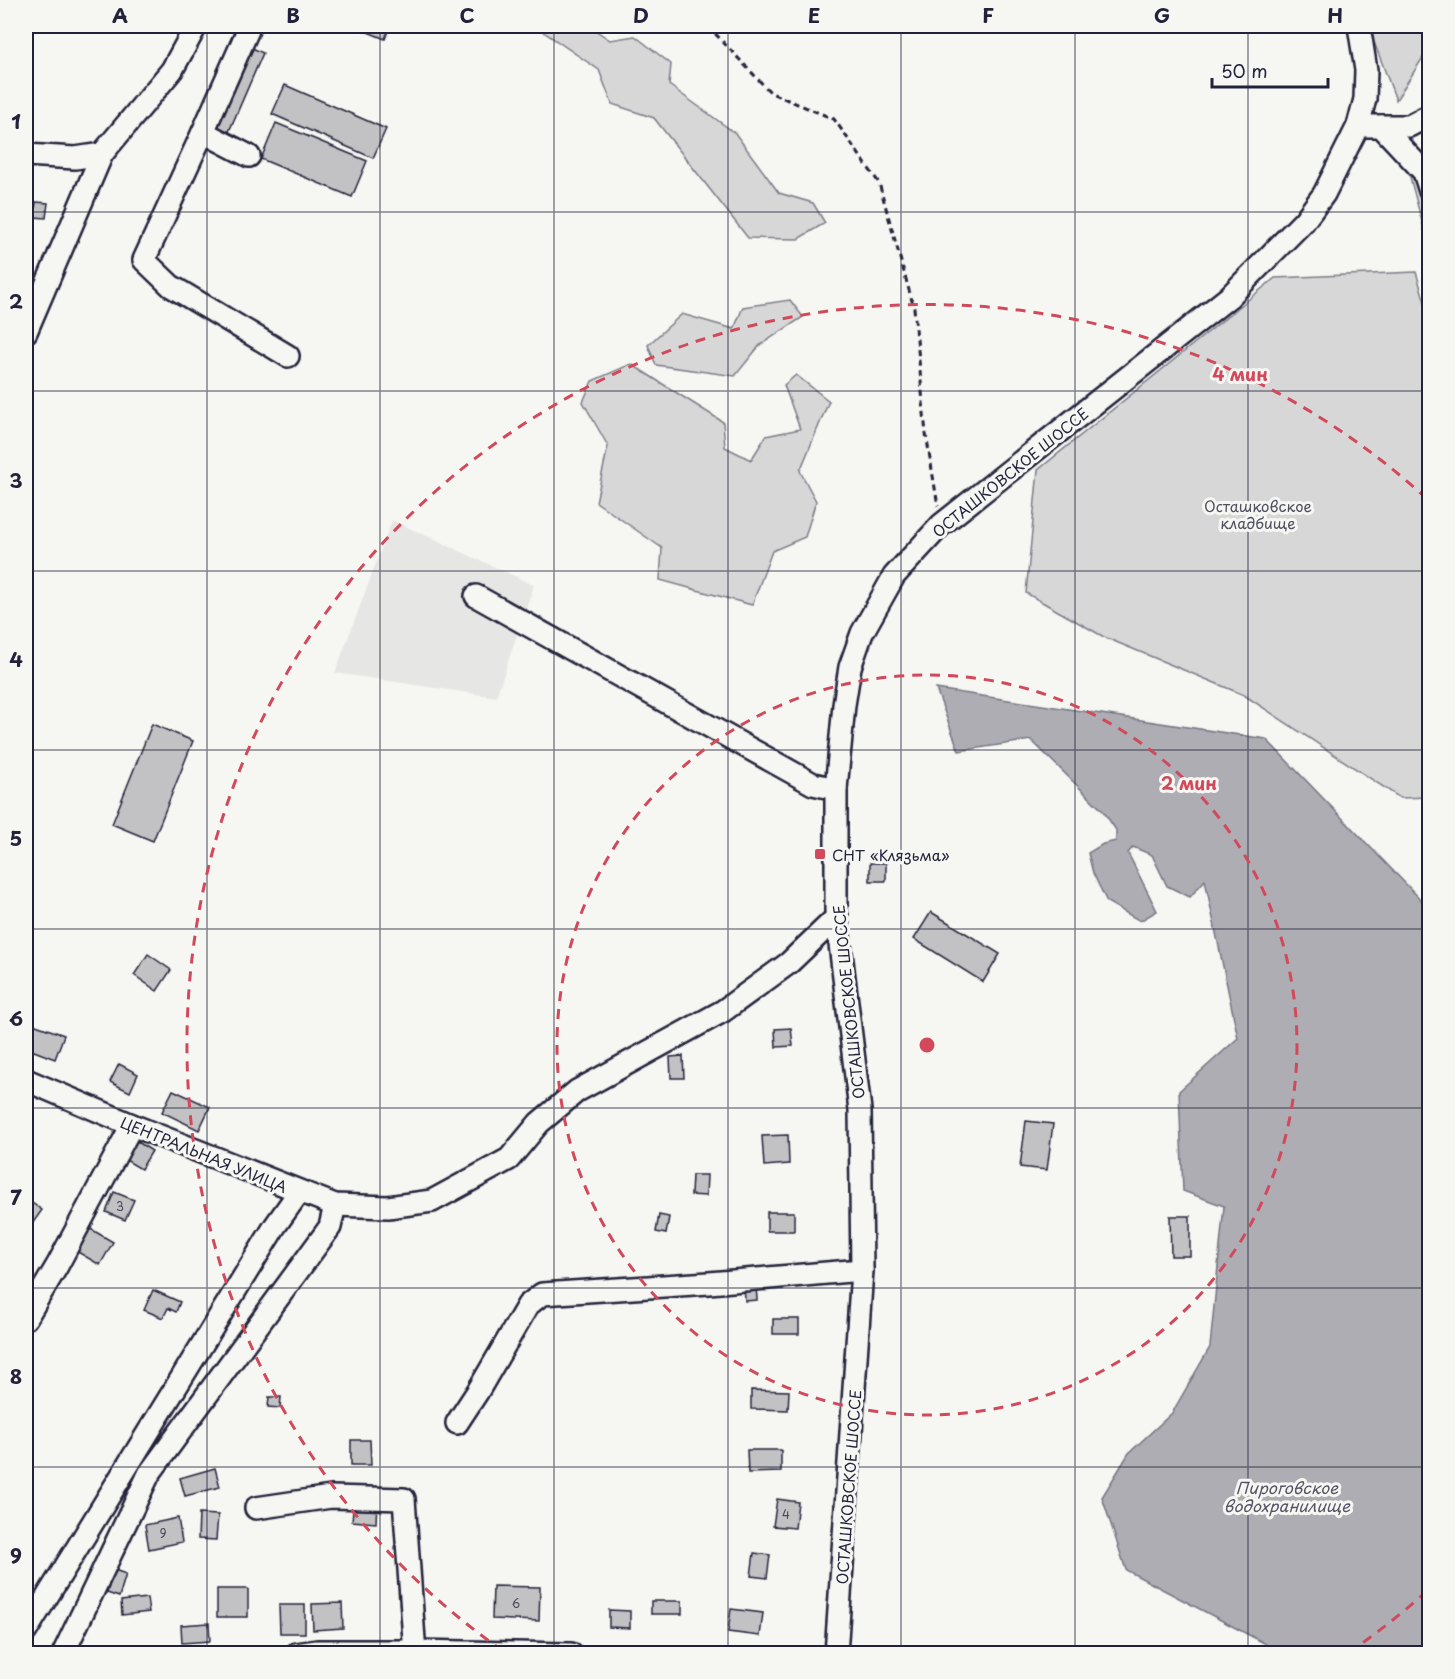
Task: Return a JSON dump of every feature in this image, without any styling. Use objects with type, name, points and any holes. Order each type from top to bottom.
[{"type":"street","points":[[26,332],[30,308],[102,154],[172,70],[196,26]]},
{"type":"street","points":[[247,26],[248,30],[144,260],[171,286],[288,356]]},
{"type":"street","name":"ОСТАШКОВСКОЕ ШОССЕ","points":[[836,1653],[862,1270],[860,1110],[837,917],[836,789],[850,667],[862,633],[894,576],[941,525],[1229,297],[1304,222],[1324,194],[1358,126],[1365,99],[1366,70],[1359,26]]},
{"type":"street","points":[[1358,126],[1409,126],[1430,115]]},
{"type":"street","points":[[1381,126],[1424,172],[1430,191]]},
{"type":"street","points":[[203,132],[249,156]]},
{"type":"street","points":[[26,155],[75,159],[102,154]]},
{"type":"street","points":[[476,596],[813,784],[836,789]]},
{"type":"street","name":"ЦЕНТРАЛЬНАЯ УЛИЦА","points":[[26,1080],[132,1125],[334,1205],[388,1207],[432,1200],[509,1159],[539,1123],[577,1091],[723,1011],[789,963],[837,917]]},
{"type":"street","points":[[26,1318],[57,1266],[132,1125]]},
{"type":"street","points":[[26,1631],[269,1236],[299,1192]]},
{"type":"street","points":[[63,1653],[149,1474],[330,1227],[334,1205]]},
{"type":"street","points":[[457,1423],[528,1305],[542,1294],[862,1270]]},
{"type":"street","points":[[256,1508],[331,1497],[404,1499],[415,1652]]},
{"type":"street","points":[[296,1653],[317,1651],[571,1653]]},
{"type":"path","points":[[708,26],[771,93],[834,118],[879,183],[914,308],[926,434],[941,525]]},
{"type":"shaded area","points":[[392,520],[534,585],[496,697],[335,673]]},
{"type":"green space","points":[[535,26],[589,26],[610,40],[635,36],[671,64],[669,85],[735,133],[779,193],[813,203],[825,223],[798,239],[748,238],[654,118],[612,104],[599,70]]},
{"type":"green space","points":[[1368,26],[1429,26],[1429,48],[1396,100]]},
{"type":"green space","points":[[1429,148],[1429,248],[1407,166]]},
{"type":"green space","name":"Осташковское кладбище","points":[[1416,272],[1430,319],[1430,797],[1400,798],[1244,695],[1104,637],[1026,593],[1038,470],[1275,278]]},
{"type":"green space","points":[[790,300],[803,317],[760,345],[735,376],[656,365],[648,345],[682,314],[734,329],[743,307]]},
{"type":"green space","points":[[631,364],[723,422],[725,447],[751,460],[766,436],[800,429],[784,385],[796,375],[829,401],[800,471],[816,501],[805,537],[772,551],[752,605],[660,580],[662,548],[596,502],[608,446],[583,402],[592,381]]},
{"type":"water","name":"Пироговское водохранилище","points":[[936,689],[1266,739],[1429,908],[1429,1653],[1266,1653],[1266,1644],[1126,1570],[1102,1497],[1129,1453],[1172,1413],[1210,1347],[1224,1206],[1183,1191],[1179,1091],[1238,1038],[1205,880],[1190,897],[1167,886],[1152,855],[1133,847],[1128,853],[1157,911],[1140,921],[1107,902],[1093,873],[1088,853],[1103,844],[1116,841],[1116,830],[1103,811],[1031,740],[959,751]]},
{"type":"building","points":[[353,26],[390,26],[385,39]]},
{"type":"building","points":[[248,46],[263,53],[227,136],[212,129]]},
{"type":"building","points":[[285,85],[386,129],[373,158],[272,114]]},
{"type":"building","points":[[276,123],[367,161],[352,197],[261,159]]},
{"type":"building","points":[[36,202],[48,203],[46,218],[34,217]]},
{"type":"building","points":[[152,724],[193,741],[153,841],[112,824]]},
{"type":"building","points":[[870,863],[886,863],[886,881],[870,881]]},
{"type":"building","points":[[931,912],[1000,954],[983,982],[914,939]]},
{"type":"building","points":[[148,954],[171,970],[157,991],[134,975]]},
{"type":"building","points":[[33,1024],[64,1035],[55,1059],[26,1048]]},
{"type":"building","points":[[791,1028],[793,1046],[776,1047],[775,1029]]},
{"type":"building","points":[[683,1056],[684,1078],[671,1078],[670,1057]]},
{"type":"building","points":[[119,1064],[138,1074],[130,1092],[110,1082]]},
{"type":"building","points":[[173,1090],[210,1107],[199,1130],[162,1112]]},
{"type":"building","points":[[1026,1121],[1053,1124],[1047,1170],[1020,1167]]},
{"type":"building","points":[[788,1135],[789,1164],[764,1166],[762,1136]]},
{"type":"building","points":[[135,1140],[152,1151],[141,1169],[124,1159]]},
{"type":"building","points":[[692,1175],[707,1175],[706,1196],[691,1195]]},
{"type":"building","points":[[114,1192],[134,1200],[125,1220],[106,1212]]},
{"type":"building","points":[[26,1199],[42,1210],[30,1227],[26,1224]]},
{"type":"building","points":[[767,1212],[794,1212],[794,1231],[767,1231]]},
{"type":"building","points":[[659,1215],[669,1217],[666,1234],[656,1232]]},
{"type":"building","points":[[1170,1216],[1190,1216],[1190,1256],[1171,1256]]},
{"type":"building","points":[[89,1228],[113,1242],[100,1265],[76,1251]]},
{"type":"building","points":[[756,1284],[757,1300],[745,1301],[744,1285]]},
{"type":"building","points":[[153,1290],[180,1302],[176,1312],[168,1308],[163,1318],[144,1310]]},
{"type":"building","points":[[773,1319],[799,1319],[799,1334],[773,1334]]},
{"type":"building","points":[[751,1390],[789,1391],[788,1410],[751,1409]]},
{"type":"building","points":[[269,1397],[281,1397],[280,1408],[268,1407]]},
{"type":"building","points":[[351,1440],[370,1440],[371,1465],[351,1465]]},
{"type":"building","points":[[747,1450],[781,1450],[781,1472],[748,1473]]},
{"type":"building","points":[[215,1468],[220,1487],[185,1496],[180,1478]]},
{"type":"building","points":[[777,1499],[798,1502],[795,1528],[773,1526]]},
{"type":"building","points":[[354,1500],[377,1501],[376,1523],[352,1521]]},
{"type":"building","points":[[199,1514],[218,1515],[216,1540],[198,1539]]},
{"type":"building","points":[[178,1518],[182,1542],[149,1549],[145,1525]]},
{"type":"building","points":[[754,1553],[770,1555],[767,1578],[751,1576]]},
{"type":"building","points":[[114,1570],[126,1574],[119,1597],[107,1593]]},
{"type":"building","points":[[493,1586],[540,1587],[539,1621],[492,1619]]},
{"type":"building","points":[[217,1589],[248,1589],[248,1617],[217,1617]]},
{"type":"building","points":[[147,1598],[149,1612],[122,1615],[121,1601]]},
{"type":"building","points":[[651,1601],[682,1601],[682,1614],[651,1614]]},
{"type":"building","points":[[342,1603],[343,1628],[313,1630],[312,1604]]},
{"type":"building","points":[[279,1605],[305,1605],[305,1633],[280,1633]]},
{"type":"building","points":[[731,1609],[763,1613],[760,1636],[728,1632]]},
{"type":"building","points":[[609,1610],[630,1611],[630,1628],[609,1627]]},
{"type":"building","points":[[209,1623],[210,1641],[182,1643],[181,1625]]},
{"type":"place","name":"СНТ «Клязьма»","points":[[820,854]]}]
